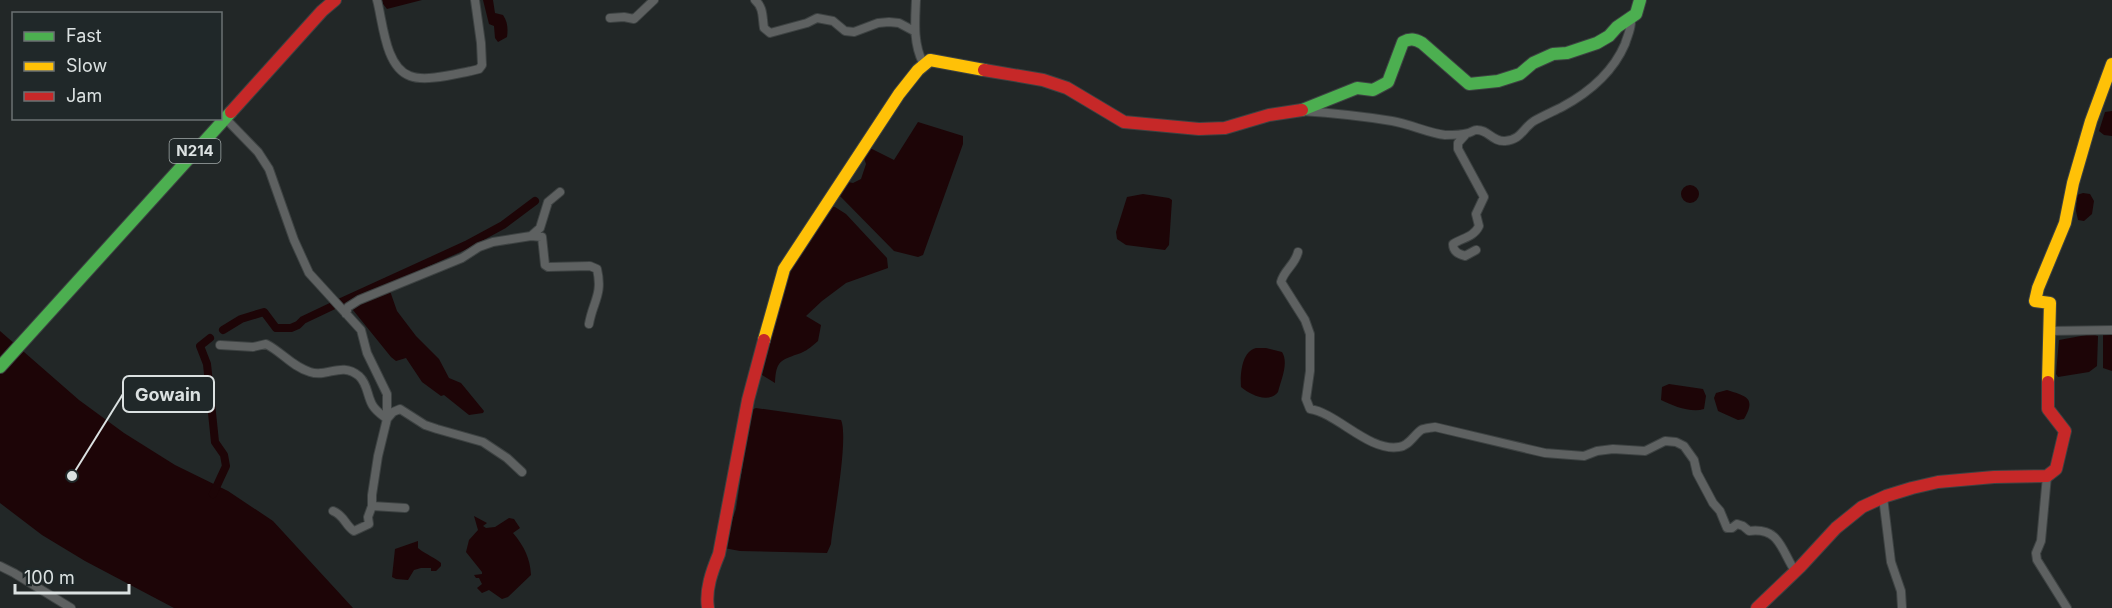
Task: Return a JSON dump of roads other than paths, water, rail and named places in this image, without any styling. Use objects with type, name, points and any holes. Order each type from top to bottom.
[{"type":"main road","name":"N214","points":[[0,367],[321,11],[335,0]]},
{"type":"main road","points":[[708,608],[711,573],[724,533],[748,400],[784,269],[899,94],[923,63],[930,60],[1043,80],[1066,88],[1124,122],[1209,129],[1225,128],[1269,115],[1298,111],[1357,88],[1373,90],[1388,82],[1406,39],[1417,40],[1469,84],[1498,81],[1520,74],[1533,63],[1553,54],[1567,53],[1597,43],[1636,14],[1640,0]]},
{"type":"main road","points":[[1757,608],[1842,522],[1883,497],[1913,488],[1951,481],[2047,476],[2056,469],[2065,431],[2048,409],[2050,303],[2035,301],[2065,223],[2073,183],[2091,121],[2112,64]]},
{"type":"street","points":[[321,11],[345,0]]},
{"type":"street","points":[[377,0],[391,57],[400,69],[410,76],[422,78],[471,72],[482,65],[475,0]]},
{"type":"street","points":[[610,18],[634,19],[654,0]]},
{"type":"street","points":[[755,0],[760,4],[763,12],[764,28],[770,33],[807,23],[816,18],[832,21],[845,31],[855,32],[878,23],[889,22],[899,23],[914,31]]},
{"type":"street","points":[[916,0],[914,31],[923,63]]},
{"type":"street","points":[[1298,111],[1392,121],[1436,134],[1466,134],[1476,130],[1487,132],[1493,139],[1514,140],[1525,132],[1531,123],[1561,108],[1611,70],[1632,27],[1631,18]]},
{"type":"street","points":[[225,118],[258,152],[269,169],[309,273],[361,330],[367,353],[387,394],[387,419],[378,456],[372,506],[368,516],[369,524],[354,531],[347,527],[345,520],[338,513],[333,511]]},
{"type":"street","points":[[1466,134],[1458,143],[1458,149],[1484,197],[1476,214],[1479,226],[1477,231],[1453,244],[1453,247],[1457,253],[1465,256],[1476,250]]},
{"type":"street","points":[[531,236],[540,228],[548,202],[560,192]]},
{"type":"street","points":[[340,307],[348,307],[375,292],[462,258],[479,247],[493,242],[531,236],[542,237],[545,265],[548,267],[590,266],[597,269],[600,288],[591,308],[589,324]]},
{"type":"street","points":[[1298,252],[1296,261],[1284,272],[1281,282],[1305,320],[1310,334],[1310,371],[1306,399],[1310,409],[1322,411],[1355,433],[1382,445],[1400,447],[1423,429],[1435,427],[1545,453],[1584,456],[1605,450],[1645,451],[1665,441],[1676,442],[1684,446],[1694,460],[1697,473],[1727,528],[1732,528],[1737,524],[1749,531],[1762,530],[1773,534],[1795,572]]},
{"type":"street","points":[[2048,331],[2112,330]]},
{"type":"street","points":[[220,345],[266,344],[278,350],[289,362],[311,373],[342,369],[351,371],[365,383],[372,405],[387,419]]},
{"type":"street","points":[[387,419],[393,412],[400,409],[425,425],[483,442],[507,458],[522,472]]},
{"type":"street","points":[[2047,476],[2041,541],[2036,553],[2037,560],[2067,608]]},
{"type":"street","points":[[1883,497],[1891,562],[1901,591],[1902,608]]},
{"type":"street","points":[[372,506],[405,508]]},
{"type":"street","points":[[0,566],[71,608]]},
{"type":"waterway","points":[[223,330],[241,319],[264,312],[276,328],[291,328],[343,301],[466,245],[503,225],[535,201]]},
{"type":"waterway","points":[[210,338],[200,346],[207,364],[215,442],[224,455],[226,466],[213,494]]},
{"type":"place","name":"Gowain","points":[[72,476]]}]
